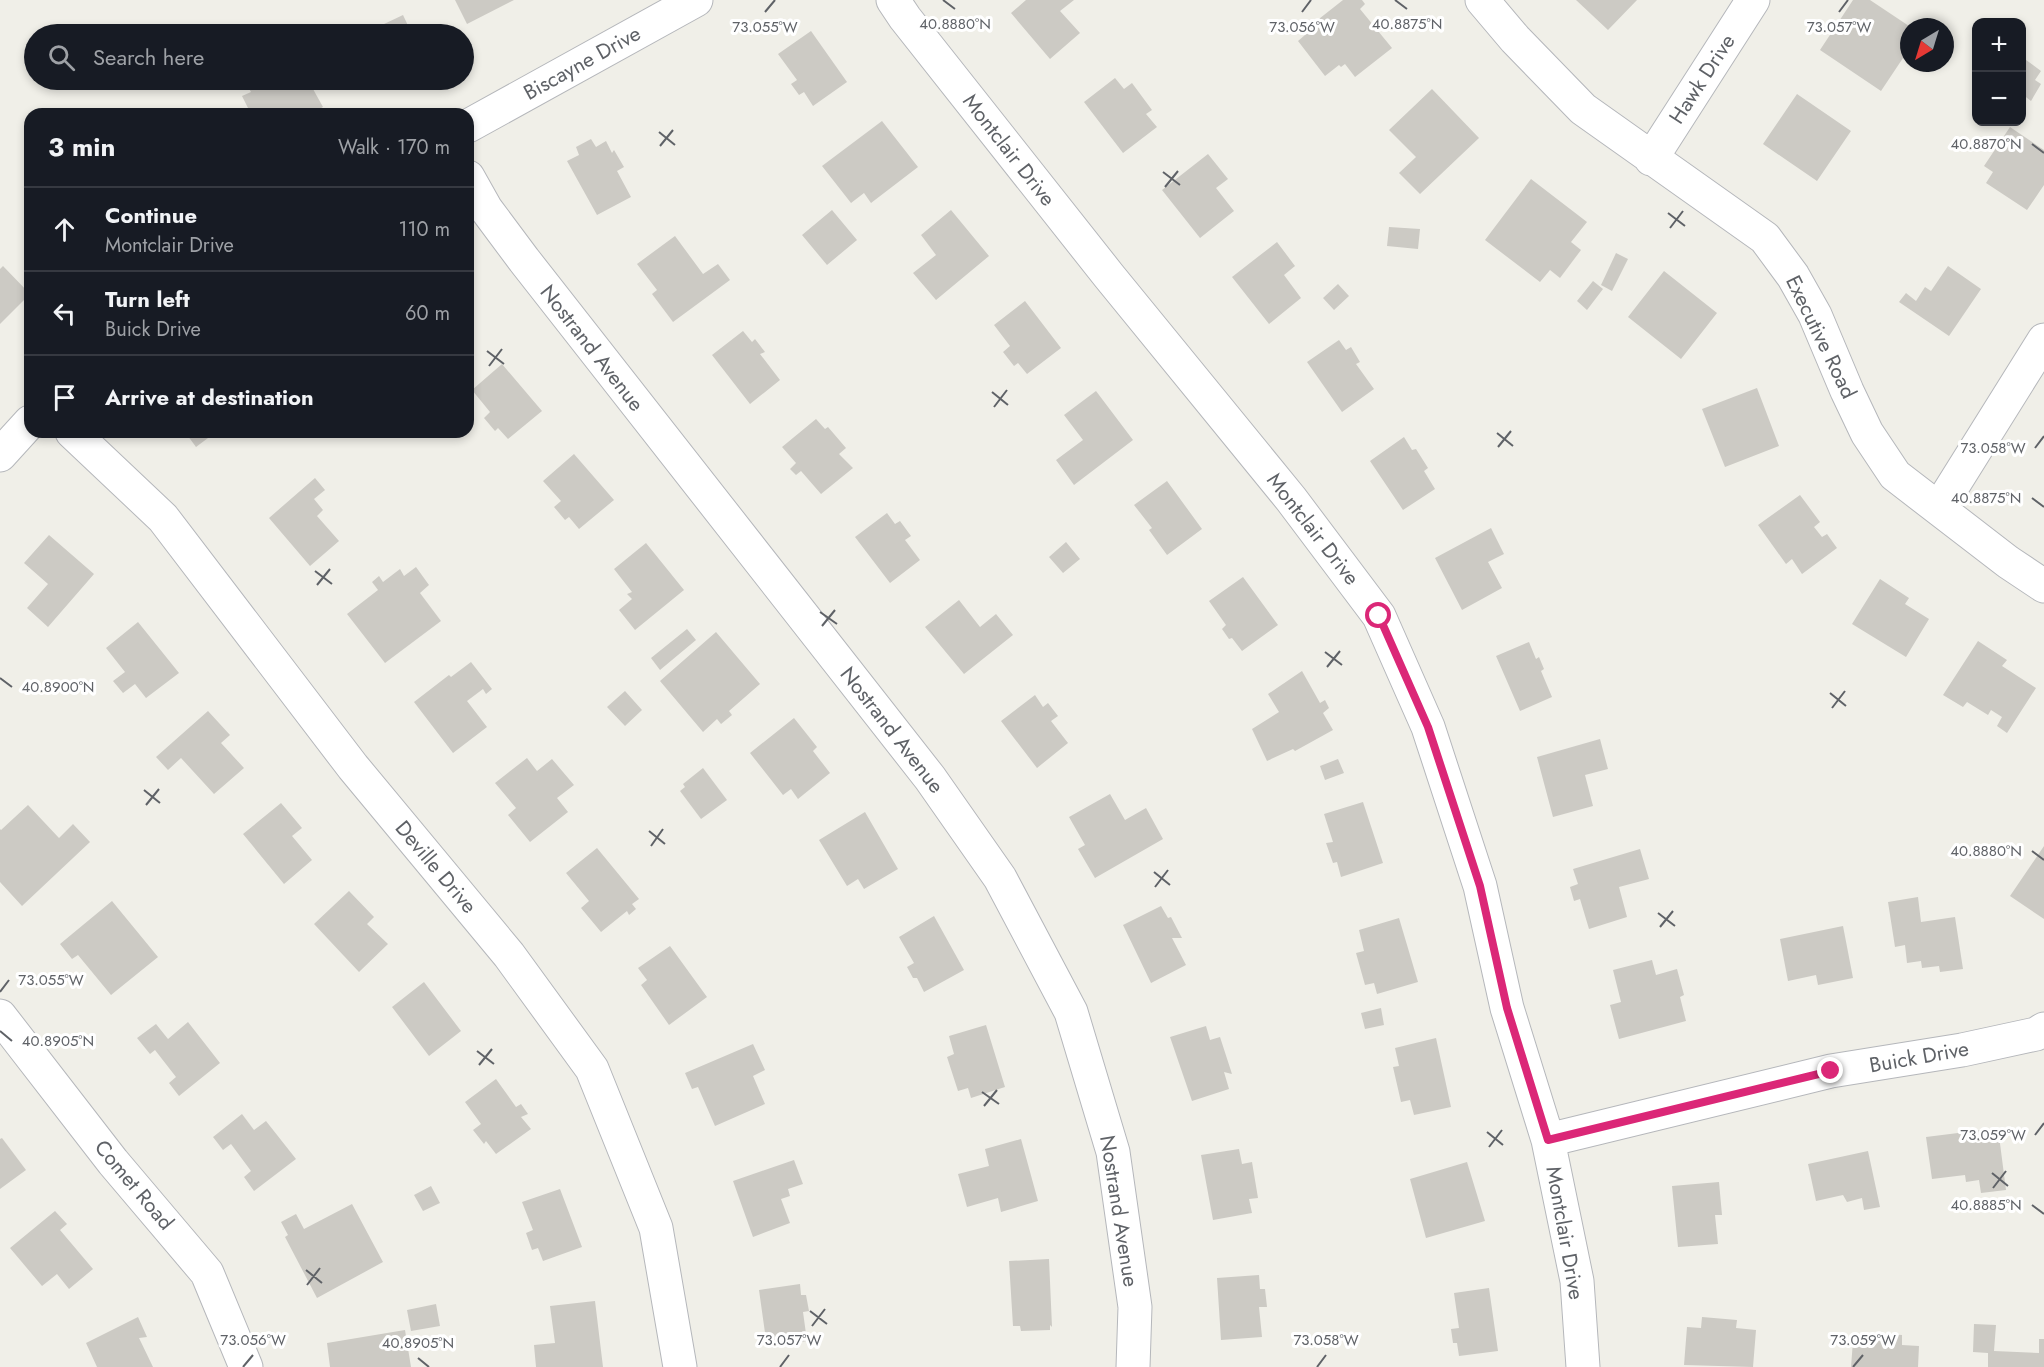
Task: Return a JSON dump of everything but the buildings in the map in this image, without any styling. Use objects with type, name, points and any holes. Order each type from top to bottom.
[{"type":"street","name":"Biscayne Drive","points":[[474,123],[696,0]]},
{"type":"street","name":"Montclair Drive","points":[[893,0],[1109,276],[1291,499],[1379,616],[1428,727],[1480,886],[1507,1008],[1548,1140],[1577,1281],[1582,1367]]},
{"type":"street","name":"Executive Road","points":[[1482,0],[1515,39],[1583,109],[1765,238],[1793,276],[1815,315],[1867,433],[1895,475],[2008,562],[2044,586]]},
{"type":"street","name":"Hawk Drive","points":[[1651,159],[1753,0]]},
{"type":"street","name":"Nostrand Avenue","points":[[474,188],[486,209],[524,260],[930,778],[1000,878],[1071,1012],[1113,1152],[1135,1307],[1132,1367]]},
{"type":"street","points":[[1939,508],[2044,340]]},
{"type":"street","points":[[0,455],[24,429]]},
{"type":"street","name":"Deville Drive","points":[[78,438],[162,518],[353,767],[509,955],[592,1069],[656,1228],[680,1367]]},
{"type":"street","name":"Comet Road","points":[[0,1016],[113,1162],[207,1273],[246,1367]]},
{"type":"street","name":"Buick Drive","points":[[1548,1140],[1831,1071],[1962,1050],[2036,1034],[2044,1029]]},
{"type":"route","points":[[1379,616],[1428,727],[1480,886],[1507,1008],[1548,1140],[1831,1071]]}]
